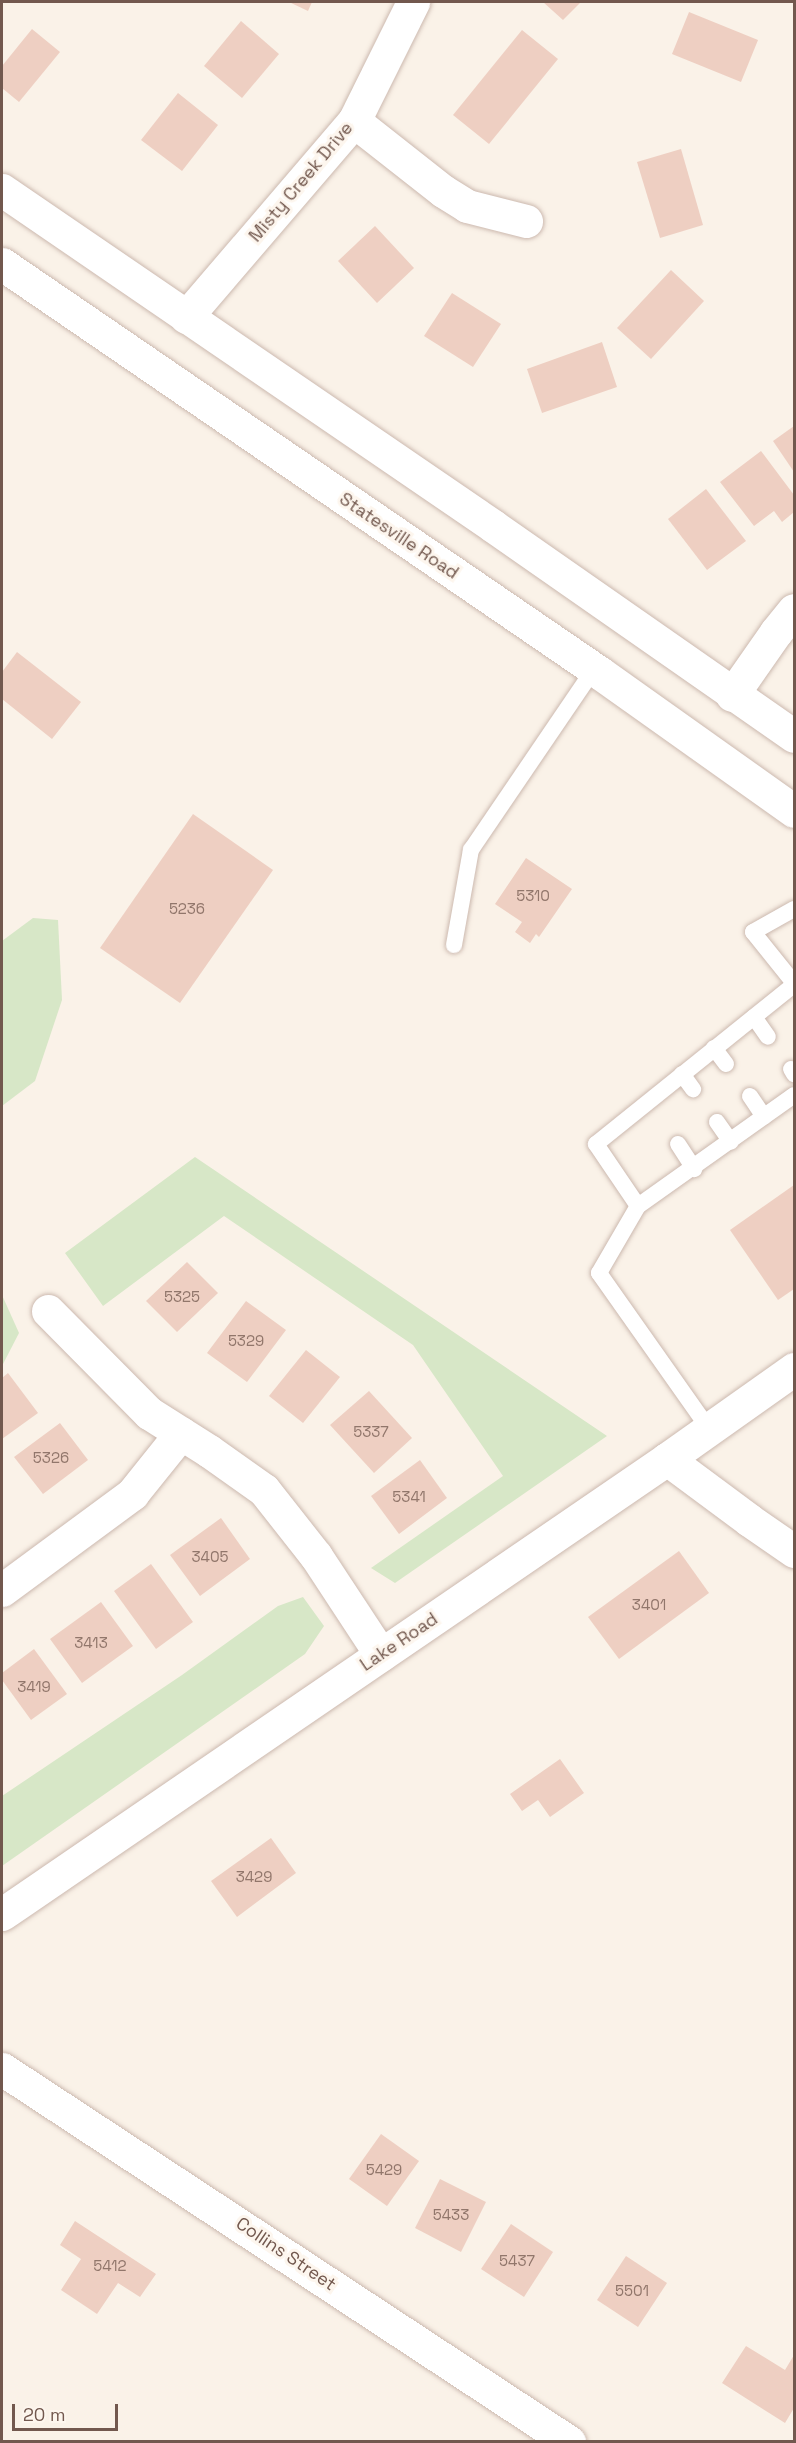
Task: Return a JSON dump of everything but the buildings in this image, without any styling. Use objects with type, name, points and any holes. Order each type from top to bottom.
[{"type":"street","name":"Misty Creek Drive","points":[[186,317],[354,121],[412,2]]},
{"type":"street","points":[[354,121],[443,191],[468,206],[526,221]]},
{"type":"street","points":[[2,190],[493,526],[732,695],[795,736]]},
{"type":"street","name":"Statesville Road","points":[[2,264],[594,669],[795,812]]},
{"type":"street","points":[[732,695],[776,632],[795,610]]},
{"type":"street","points":[[48,1311],[149,1413],[264,1490],[316,1556],[381,1655]]},
{"type":"street","name":"Lake Road","points":[[2,1914],[668,1459],[795,1369]]},
{"type":"street","points":[[2,1590],[132,1494],[181,1433]]},
{"type":"street","points":[[668,1459],[749,1520],[795,1551]]},
{"type":"street","name":"Collins Street","points":[[2,2069],[569,2442]]},
{"type":"lane","points":[[454,945],[471,850],[594,669]]},
{"type":"lane","points":[[638,1206],[596,1144],[652,1109],[682,1074],[795,984],[753,932],[795,909]]},
{"type":"lane","points":[[754,1017],[768,1036]]},
{"type":"lane","points":[[714,1048],[726,1064]]},
{"type":"lane","points":[[682,1074],[693,1089]]},
{"type":"lane","points":[[709,1429],[599,1273],[638,1206],[694,1169],[795,1095]]},
{"type":"lane","points":[[750,1096],[764,1117]]},
{"type":"lane","points":[[717,1122],[731,1142]]},
{"type":"lane","points":[[678,1144],[694,1169]]},
{"type":"green space","points":[[33,918],[58,920],[62,1000],[35,1081],[2,1106],[2,941]]},
{"type":"green space","points":[[195,1157],[607,1436],[395,1583],[371,1568],[503,1476],[413,1345],[224,1216],[103,1306],[65,1253]]},
{"type":"green space","points":[[2,1295],[19,1333],[2,1366]]},
{"type":"green space","points":[[303,1597],[324,1626],[305,1654],[2,1866],[2,1796],[182,1675],[278,1606]]}]
